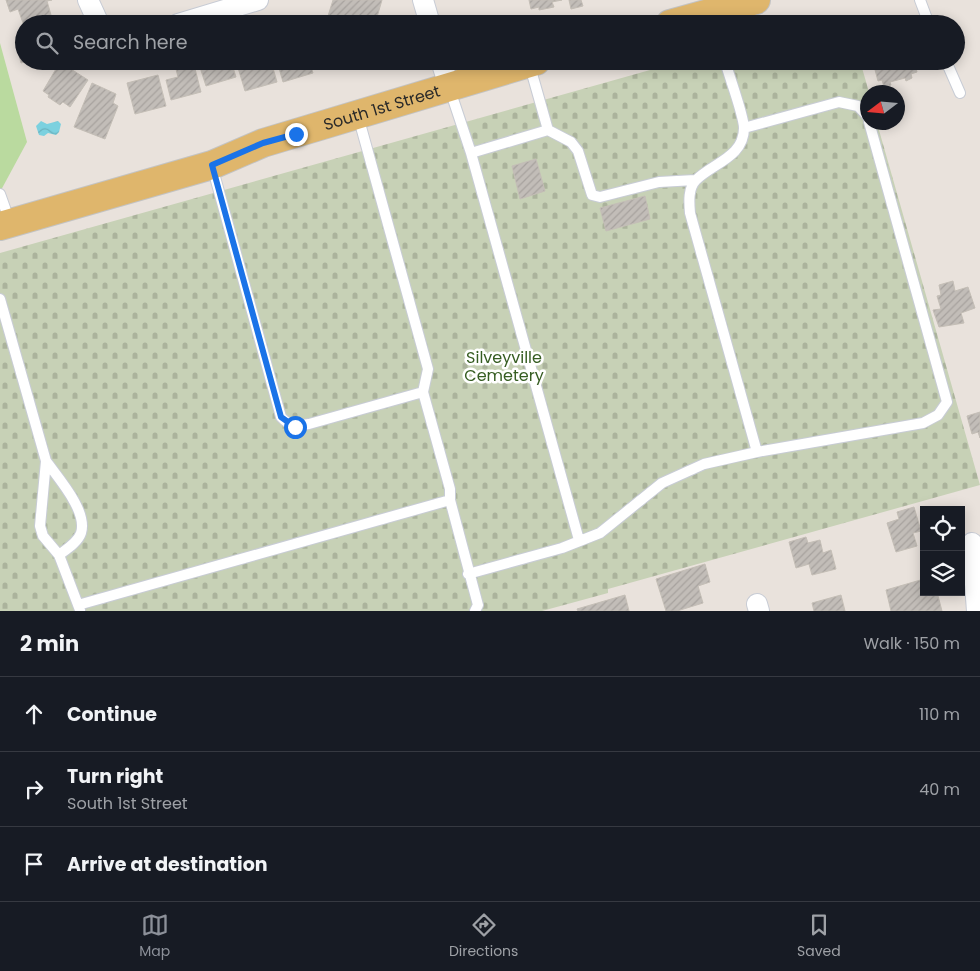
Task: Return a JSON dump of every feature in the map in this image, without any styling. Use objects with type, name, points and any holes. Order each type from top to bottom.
[{"type":"main road","points":[[719,15],[756,0]]},
{"type":"main road","name":"South 1st Street","points":[[5,224],[212,165],[263,143],[358,115],[445,74],[474,70]]},
{"type":"street","points":[[88,0],[95,15]]},
{"type":"street","points":[[208,15],[258,0]]},
{"type":"street","points":[[423,0],[427,15]]},
{"type":"street","points":[[972,543],[977,611]]},
{"type":"lane","points":[[920,0],[926,15]]},
{"type":"lane","points":[[534,70],[548,130]]},
{"type":"lane","points":[[470,153],[548,130],[571,142],[578,151],[592,195],[600,197],[659,182],[695,180],[727,159],[740,145],[744,128],[728,70]]},
{"type":"lane","points":[[950,70],[960,93]]},
{"type":"lane","points":[[445,74],[470,153],[579,540]]},
{"type":"lane","points":[[744,128],[839,102],[858,106],[860,108]]},
{"type":"lane","points":[[358,115],[428,369],[423,392],[450,489],[450,500],[468,574],[478,605],[475,611]]},
{"type":"lane","points":[[468,574],[562,548],[609,528],[662,483],[704,464],[757,452],[923,423],[938,415],[947,402],[871,130]]},
{"type":"lane","points":[[212,165],[281,417],[286,423],[295,427],[309,424],[423,392]]},
{"type":"lane","points":[[695,180],[689,198],[690,212],[757,452]]},
{"type":"lane","points":[[0,194],[5,224]]},
{"type":"lane","points":[[0,299],[46,462],[74,501],[82,522],[81,534],[59,555]]},
{"type":"lane","points":[[46,462],[40,526],[43,536],[59,555],[79,608],[450,500]]},
{"type":"green space","points":[[0,43],[27,142],[0,192]]},
{"type":"green space","name":"Silveyville Cemetery","points":[[650,70],[863,70],[867,85],[860,85],[860,130],[879,130],[980,485],[608,589],[608,593],[542,611],[0,611],[0,253]]},
{"type":"water","points":[[41,121],[47,124],[58,121],[61,124],[59,132],[56,135],[48,133],[44,136],[39,135],[36,126]]},
{"type":"building","points":[[6,0],[52,0],[47,1],[51,15],[20,15],[18,9],[10,12]]},
{"type":"building","points":[[333,0],[382,0],[378,15],[328,15]]},
{"type":"building","points":[[529,0],[562,0],[552,2],[554,7],[539,10],[539,7],[531,9]]},
{"type":"building","points":[[569,0],[581,0],[583,6],[571,9]]},
{"type":"building","points":[[55,70],[72,70],[88,80],[70,107],[63,102],[60,105],[43,91]]},
{"type":"building","points":[[176,70],[195,70],[201,92],[171,100],[166,80],[178,77]]},
{"type":"building","points":[[201,70],[234,70],[236,77],[206,86]]},
{"type":"building","points":[[239,70],[274,70],[277,82],[245,91]]},
{"type":"building","points":[[280,70],[312,70],[313,73],[283,82]]},
{"type":"building","points":[[875,70],[916,70],[917,72],[911,74],[912,78],[906,81],[905,78],[890,82],[891,85],[883,85],[882,80],[878,81]]},
{"type":"building","points":[[158,75],[166,106],[135,114],[127,83]]},
{"type":"building","points":[[92,83],[116,94],[113,103],[118,106],[105,139],[74,127]]},
{"type":"building","points":[[536,159],[545,191],[520,199],[512,166]]},
{"type":"building","points":[[645,196],[650,219],[606,231],[600,208]]},
{"type":"building","points":[[953,281],[955,291],[968,287],[975,308],[961,313],[964,323],[939,327],[933,310],[941,309],[937,296],[941,295],[939,285]]},
{"type":"building","points":[[980,412],[980,438],[978,432],[972,434],[967,416]]},
{"type":"building","points":[[914,507],[920,531],[913,533],[917,546],[896,552],[887,523],[899,519],[897,512]]},
{"type":"building","points":[[806,537],[808,543],[820,540],[823,553],[831,550],[836,569],[812,575],[809,564],[796,568],[789,542]]},
{"type":"building","points":[[705,564],[710,582],[698,586],[703,603],[677,611],[666,611],[656,579]]},
{"type":"building","points":[[920,580],[920,596],[938,596],[942,611],[891,611],[886,590]]},
{"type":"building","points":[[625,595],[629,611],[578,611],[577,609]]},
{"type":"building","points":[[841,595],[845,611],[814,611],[812,603]]},
{"type":"route","points":[[295,427],[286,423],[281,417],[212,165],[263,143],[296,134]]}]
